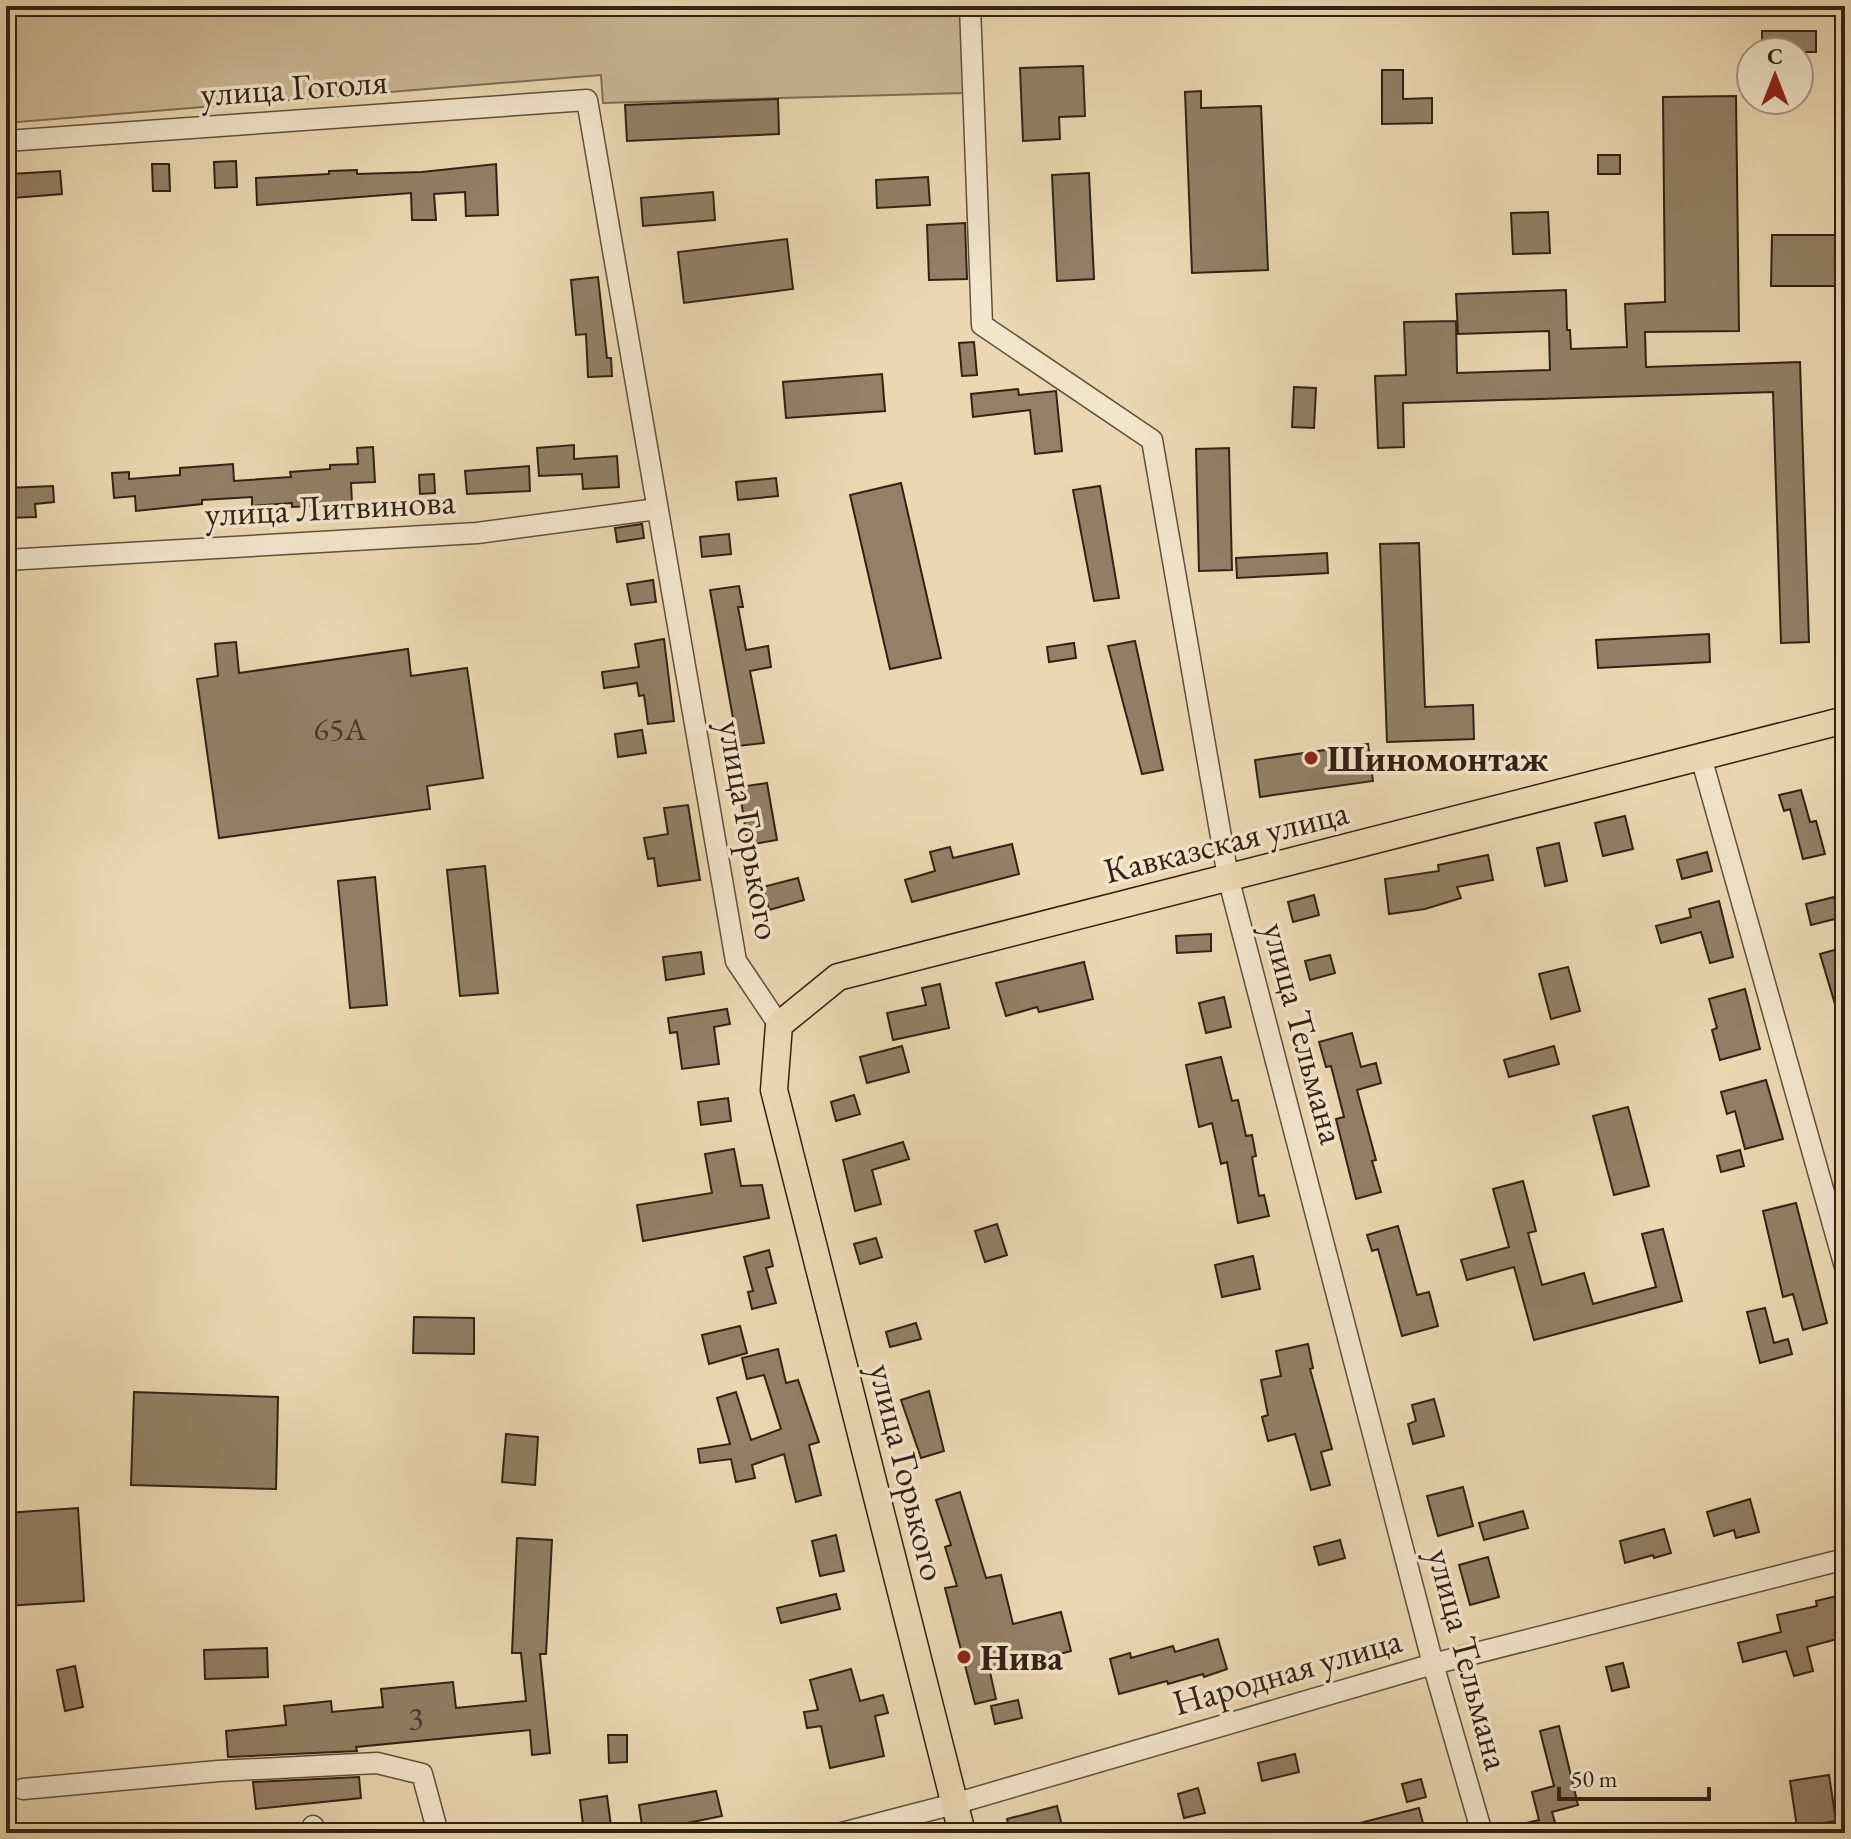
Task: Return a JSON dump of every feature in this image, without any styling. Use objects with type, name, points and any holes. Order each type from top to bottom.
[{"type":"main road","name":"Кавказская улица","points":[[779,1025],[838,977],[1845,720]]},
{"type":"main road","name":"улица Горького","points":[[779,1025],[774,1090],[962,1833]]},
{"type":"street","name":"улица Тельмана","points":[[970,6],[982,325],[1152,440],[1228,877],[1433,1664],[1482,1833]]},
{"type":"street","name":"улица Гоголя","points":[[6,141],[587,100]]},
{"type":"street","name":"улица Горького","points":[[587,100],[736,961],[779,1025]]},
{"type":"street","name":"улица Литвинова","points":[[6,560],[477,533],[657,509]]},
{"type":"street","points":[[1701,757],[1845,1267]]},
{"type":"street","name":"Народная улица","points":[[842,1833],[954,1804],[1433,1664],[1845,1559]]},
{"type":"street","points":[[23,1789],[218,1771],[377,1763],[422,1774],[438,1833]]},
{"type":"shaded area","points":[[6,6],[961,6],[965,93],[603,103],[601,75],[6,123]]},
{"type":"building","points":[[1762,31],[1816,31],[1816,52],[1815,36],[1762,36]]},
{"type":"building","points":[[1083,66],[1085,116],[1059,117],[1060,139],[1023,141],[1020,68]]},
{"type":"building","points":[[1382,70],[1403,70],[1403,99],[1432,98],[1432,123],[1382,124]]},
{"type":"building","points":[[1201,91],[1201,108],[1261,106],[1268,270],[1192,273],[1185,92]]},
{"type":"building","points":[[1735,96],[1739,331],[1645,332],[1646,367],[1800,362],[1809,642],[1781,643],[1773,392],[1403,403],[1404,447],[1378,448],[1375,376],[1406,375],[1404,322],[1456,321],[1457,373],[1550,370],[1549,331],[1458,334],[1456,294],[1566,290],[1571,349],[1627,347],[1625,304],[1665,302],[1663,97]]},
{"type":"building","points":[[778,99],[779,134],[627,141],[625,105]]},
{"type":"building","points":[[1598,155],[1620,155],[1620,174],[1598,174]]},
{"type":"building","points":[[236,161],[237,187],[215,188],[214,162]]},
{"type":"building","points":[[152,164],[169,164],[170,191],[153,191]]},
{"type":"building","points":[[496,164],[498,215],[466,216],[465,192],[434,194],[436,220],[412,220],[411,193],[257,205],[256,178],[329,174],[329,171],[357,170],[357,174],[422,172]]},
{"type":"building","points":[[60,171],[62,194],[13,198],[11,174]]},
{"type":"building","points":[[1089,173],[1094,279],[1057,281],[1052,175]]},
{"type":"building","points":[[928,177],[930,205],[877,208],[876,180]]},
{"type":"building","points":[[713,192],[715,220],[643,226],[641,198]]},
{"type":"building","points":[[1548,212],[1550,253],[1513,254],[1511,213]]},
{"type":"building","points":[[965,223],[967,279],[929,280],[927,225]]},
{"type":"building","points":[[1772,235],[1845,235],[1845,286],[1771,286]]},
{"type":"building","points":[[787,239],[793,289],[684,303],[678,252]]},
{"type":"building","points":[[598,277],[607,358],[611,358],[612,376],[588,377],[586,334],[576,335],[571,280]]},
{"type":"building","points":[[974,342],[977,375],[962,376],[959,343]]},
{"type":"building","points":[[882,374],[885,411],[786,418],[783,382]]},
{"type":"building","points":[[1294,387],[1316,388],[1314,428],[1292,427]]},
{"type":"building","points":[[1018,389],[1019,395],[1056,391],[1062,451],[1035,454],[1030,410],[973,417],[971,394]]},
{"type":"building","points":[[574,445],[574,459],[617,456],[619,487],[583,489],[582,474],[539,476],[537,448]]},
{"type":"building","points":[[373,447],[375,482],[351,483],[352,504],[252,506],[252,497],[202,500],[202,504],[136,511],[135,496],[114,498],[112,473],[129,472],[129,479],[180,475],[180,468],[233,464],[234,481],[291,477],[290,472],[358,464],[357,448]]},
{"type":"building","points":[[1229,448],[1232,570],[1199,571],[1196,449]]},
{"type":"building","points":[[529,466],[530,491],[467,494],[465,471]]},
{"type":"building","points":[[434,474],[435,493],[420,494],[419,475]]},
{"type":"building","points":[[776,478],[778,496],[738,500],[736,482]]},
{"type":"building","points":[[901,483],[941,658],[890,669],[850,495]]},
{"type":"building","points":[[53,486],[54,502],[35,504],[36,517],[6,518],[6,488]]},
{"type":"building","points":[[1100,486],[1119,598],[1094,601],[1073,490]]},
{"type":"building","points":[[642,524],[644,538],[617,542],[615,528]]},
{"type":"building","points":[[729,534],[731,554],[702,557],[700,537]]},
{"type":"building","points":[[1419,543],[1425,707],[1473,705],[1474,739],[1387,742],[1380,544]]},
{"type":"building","points":[[1327,553],[1328,573],[1237,578],[1236,558]]},
{"type":"building","points":[[653,580],[656,602],[631,605],[627,584]]},
{"type":"building","points":[[739,586],[743,607],[738,607],[746,650],[768,646],[771,667],[750,671],[764,743],[738,746],[710,590]]},
{"type":"building","points":[[1709,634],[1710,662],[1598,668],[1596,640]]},
{"type":"building","points":[[664,639],[674,721],[648,724],[644,695],[639,696],[637,683],[604,688],[602,672],[639,667],[635,644]]},
{"type":"building","points":[[1135,641],[1163,770],[1142,774],[1108,646]]},
{"type":"building","points":[[236,642],[239,673],[408,649],[411,676],[467,668],[483,778],[427,786],[430,809],[219,838],[197,679],[218,676],[215,644]]},
{"type":"building","points":[[1074,643],[1076,658],[1049,662],[1047,647]]},
{"type":"building","points":[[642,730],[646,753],[618,757],[615,734]]},
{"type":"building","points":[[1368,744],[1373,781],[1260,797],[1255,760]]},
{"type":"building","points":[[767,783],[777,840],[748,845],[739,787]]},
{"type":"building","points":[[1801,790],[1810,822],[1816,821],[1825,854],[1803,859],[1790,809],[1784,811],[1779,795]]},
{"type":"building","points":[[688,805],[700,880],[658,886],[654,858],[648,859],[644,838],[668,834],[664,808]]},
{"type":"building","points":[[1625,816],[1633,849],[1603,856],[1595,823]]},
{"type":"building","points":[[1559,843],[1567,881],[1545,886],[1537,848]]},
{"type":"building","points":[[1012,844],[1019,874],[912,902],[905,880],[935,871],[930,852],[950,847],[953,858]]},
{"type":"building","points":[[1707,852],[1712,871],[1682,879],[1677,860]]},
{"type":"building","points":[[1488,855],[1493,880],[1457,887],[1461,898],[1425,909],[1389,914],[1385,879],[1439,871],[1438,865]]},
{"type":"building","points":[[485,866],[498,993],[460,996],[447,870]]},
{"type":"building","points":[[375,877],[387,1005],[350,1008],[338,881]]},
{"type":"building","points":[[798,878],[804,900],[769,910],[763,887]]},
{"type":"building","points":[[1314,895],[1319,915],[1293,922],[1288,902]]},
{"type":"building","points":[[1834,897],[1839,918],[1811,925],[1806,904]]},
{"type":"building","points":[[1719,901],[1733,957],[1710,963],[1701,932],[1661,943],[1656,926],[1691,917],[1689,909]]},
{"type":"building","points":[[1211,934],[1211,951],[1177,953],[1176,936]]},
{"type":"building","points":[[1845,947],[1845,1021],[1840,1021],[1820,954]]},
{"type":"building","points":[[701,952],[704,974],[666,980],[663,957]]},
{"type":"building","points":[[1330,955],[1335,973],[1310,980],[1305,961]]},
{"type":"building","points":[[1084,962],[1093,999],[1039,1012],[1037,1007],[1006,1016],[996,983]]},
{"type":"building","points":[[1568,967],[1580,1011],[1551,1019],[1539,974]]},
{"type":"building","points":[[940,984],[949,1028],[893,1040],[887,1013],[926,1005],[922,988]]},
{"type":"building","points":[[1745,989],[1760,1049],[1720,1060],[1712,1030],[1717,1028],[1709,999]]},
{"type":"building","points":[[1224,997],[1231,1027],[1206,1033],[1199,1003]]},
{"type":"building","points":[[727,1009],[730,1024],[714,1027],[719,1064],[682,1069],[677,1032],[670,1033],[668,1018]]},
{"type":"building","points":[[1352,1033],[1361,1067],[1376,1063],[1381,1083],[1357,1090],[1376,1160],[1372,1161],[1381,1192],[1356,1199],[1336,1119],[1344,1117],[1331,1066],[1326,1067],[1319,1042]]},
{"type":"building","points":[[902,1046],[909,1072],[867,1083],[860,1057]]},
{"type":"building","points":[[1554,1046],[1559,1064],[1509,1077],[1504,1060]]},
{"type":"building","points":[[1221,1057],[1232,1101],[1238,1100],[1246,1136],[1252,1135],[1256,1156],[1252,1157],[1259,1196],[1264,1195],[1269,1216],[1238,1223],[1227,1162],[1221,1164],[1212,1123],[1199,1127],[1186,1065]]},
{"type":"building","points":[[1766,1080],[1783,1139],[1745,1149],[1735,1111],[1727,1114],[1721,1092]]},
{"type":"building","points":[[854,1095],[860,1114],[836,1121],[831,1102]]},
{"type":"building","points":[[728,1098],[731,1121],[701,1125],[698,1102]]},
{"type":"building","points":[[1628,1107],[1649,1186],[1614,1195],[1593,1116]]},
{"type":"building","points":[[903,1142],[909,1159],[872,1170],[881,1204],[855,1211],[843,1160]]},
{"type":"building","points":[[734,1149],[741,1186],[762,1185],[769,1218],[643,1241],[637,1205],[712,1193],[705,1154]]},
{"type":"building","points":[[1740,1150],[1744,1166],[1721,1172],[1717,1156]]},
{"type":"building","points":[[1523,1181],[1536,1231],[1528,1233],[1542,1285],[1584,1273],[1593,1304],[1656,1287],[1642,1234],[1663,1229],[1682,1301],[1534,1340],[1514,1267],[1467,1280],[1461,1260],[1509,1247],[1493,1189]]},
{"type":"building","points":[[1796,1203],[1827,1323],[1803,1330],[1793,1294],[1783,1297],[1763,1211]]},
{"type":"building","points":[[997,1224],[1007,1255],[985,1262],[975,1231]]},
{"type":"building","points":[[1398,1226],[1417,1295],[1429,1292],[1438,1326],[1402,1336],[1378,1249],[1372,1251],[1367,1235]]},
{"type":"building","points":[[876,1238],[882,1257],[860,1264],[854,1244]]},
{"type":"building","points":[[769,1250],[773,1266],[766,1268],[776,1303],[752,1309],[748,1292],[753,1291],[744,1257]]},
{"type":"building","points":[[1253,1256],[1260,1289],[1222,1297],[1215,1265]]},
{"type":"building","points":[[1765,1308],[1774,1343],[1788,1339],[1792,1354],[1760,1363],[1747,1312]]},
{"type":"building","points":[[414,1317],[474,1318],[474,1354],[413,1353]]},
{"type":"building","points":[[916,1323],[921,1339],[890,1347],[886,1332]]},
{"type":"building","points":[[740,1326],[747,1353],[709,1364],[702,1335]]},
{"type":"building","points":[[1308,1344],[1313,1368],[1310,1369],[1332,1449],[1321,1452],[1330,1485],[1311,1490],[1295,1434],[1268,1441],[1262,1417],[1268,1415],[1261,1380],[1281,1376],[1276,1351]]},
{"type":"building","points":[[778,1349],[786,1383],[798,1380],[819,1442],[809,1445],[821,1495],[796,1502],[784,1454],[752,1465],[755,1478],[736,1482],[731,1459],[700,1463],[698,1449],[730,1444],[717,1398],[736,1392],[751,1440],[781,1429],[764,1375],[747,1379],[742,1358]]},
{"type":"building","points":[[929,1391],[944,1451],[921,1458],[901,1400]]},
{"type":"building","points":[[134,1392],[278,1397],[276,1489],[131,1485]]},
{"type":"building","points":[[1434,1399],[1444,1436],[1413,1444],[1408,1424],[1416,1421],[1412,1405]]},
{"type":"building","points":[[506,1434],[538,1437],[535,1485],[502,1482]]},
{"type":"building","points":[[1463,1487],[1473,1526],[1438,1536],[1427,1496]]},
{"type":"building","points":[[960,1492],[986,1578],[1001,1575],[1013,1624],[1061,1612],[1071,1651],[990,1672],[996,1699],[975,1704],[945,1588],[957,1586],[945,1547],[951,1545],[936,1500]]},
{"type":"building","points":[[1750,1499],[1759,1532],[1736,1538],[1734,1530],[1714,1536],[1707,1512]]},
{"type":"building","points":[[78,1508],[84,1601],[6,1606],[6,1513]]},
{"type":"building","points":[[1523,1511],[1528,1528],[1484,1540],[1479,1523]]},
{"type":"building","points":[[1664,1529],[1671,1553],[1625,1563],[1620,1541]]},
{"type":"building","points":[[836,1535],[844,1571],[820,1576],[812,1541]]},
{"type":"building","points":[[517,1538],[552,1540],[546,1654],[540,1654],[550,1753],[532,1755],[530,1730],[356,1747],[357,1751],[228,1757],[226,1731],[286,1725],[284,1706],[331,1701],[332,1712],[383,1707],[381,1689],[453,1682],[456,1708],[526,1701],[521,1653],[512,1653]]},
{"type":"building","points":[[1340,1540],[1345,1558],[1319,1565],[1314,1547]]},
{"type":"building","points":[[1488,1557],[1499,1597],[1470,1605],[1459,1565]]},
{"type":"building","points":[[836,1594],[840,1609],[781,1623],[777,1608]]},
{"type":"building","points":[[1845,1594],[1845,1637],[1807,1647],[1813,1671],[1794,1676],[1786,1651],[1743,1662],[1738,1643],[1781,1632],[1777,1615],[1817,1606],[1816,1601]]},
{"type":"building","points":[[1218,1639],[1227,1669],[1204,1677],[1203,1674],[1168,1684],[1167,1681],[1119,1694],[1110,1659],[1130,1653],[1131,1658],[1173,1646],[1175,1652]]},
{"type":"building","points":[[267,1648],[268,1677],[205,1679],[204,1650]]},
{"type":"building","points":[[1623,1663],[1629,1687],[1612,1691],[1606,1667]]},
{"type":"building","points":[[75,1666],[83,1707],[65,1711],[57,1670]]},
{"type":"building","points":[[851,1669],[860,1701],[883,1695],[888,1713],[875,1716],[884,1756],[830,1768],[821,1726],[807,1728],[804,1712],[818,1710],[810,1680]]},
{"type":"building","points":[[1018,1700],[1022,1718],[995,1724],[991,1706]]},
{"type":"building","points":[[1559,1726],[1578,1805],[1552,1812],[1558,1833],[1510,1833],[1510,1827],[1539,1820],[1532,1792],[1554,1786],[1540,1731]]},
{"type":"building","points":[[608,1735],[627,1735],[627,1762],[609,1763]]},
{"type":"building","points":[[1295,1754],[1299,1772],[1262,1781],[1258,1763]]},
{"type":"building","points":[[1829,1775],[1836,1821],[1797,1827],[1790,1781]]},
{"type":"building","points":[[359,1777],[361,1798],[256,1809],[253,1782]]},
{"type":"building","points":[[1421,1779],[1426,1797],[1407,1802],[1402,1784]]},
{"type":"building","points":[[1198,1788],[1205,1813],[1184,1818],[1178,1794]]},
{"type":"building","points":[[716,1791],[722,1816],[643,1832],[639,1805]]},
{"type":"building","points":[[607,1796],[612,1833],[584,1833],[580,1800]]},
{"type":"building","points":[[1057,1806],[1064,1833],[1011,1833],[1007,1819]]},
{"type":"building","points":[[1419,1808],[1424,1827],[1401,1833],[1344,1833],[1344,1827]]},
{"type":"place","name":"Шиномонтаж","points":[[1311,758]]},
{"type":"place","name":"Нива","points":[[964,1657]]}]
